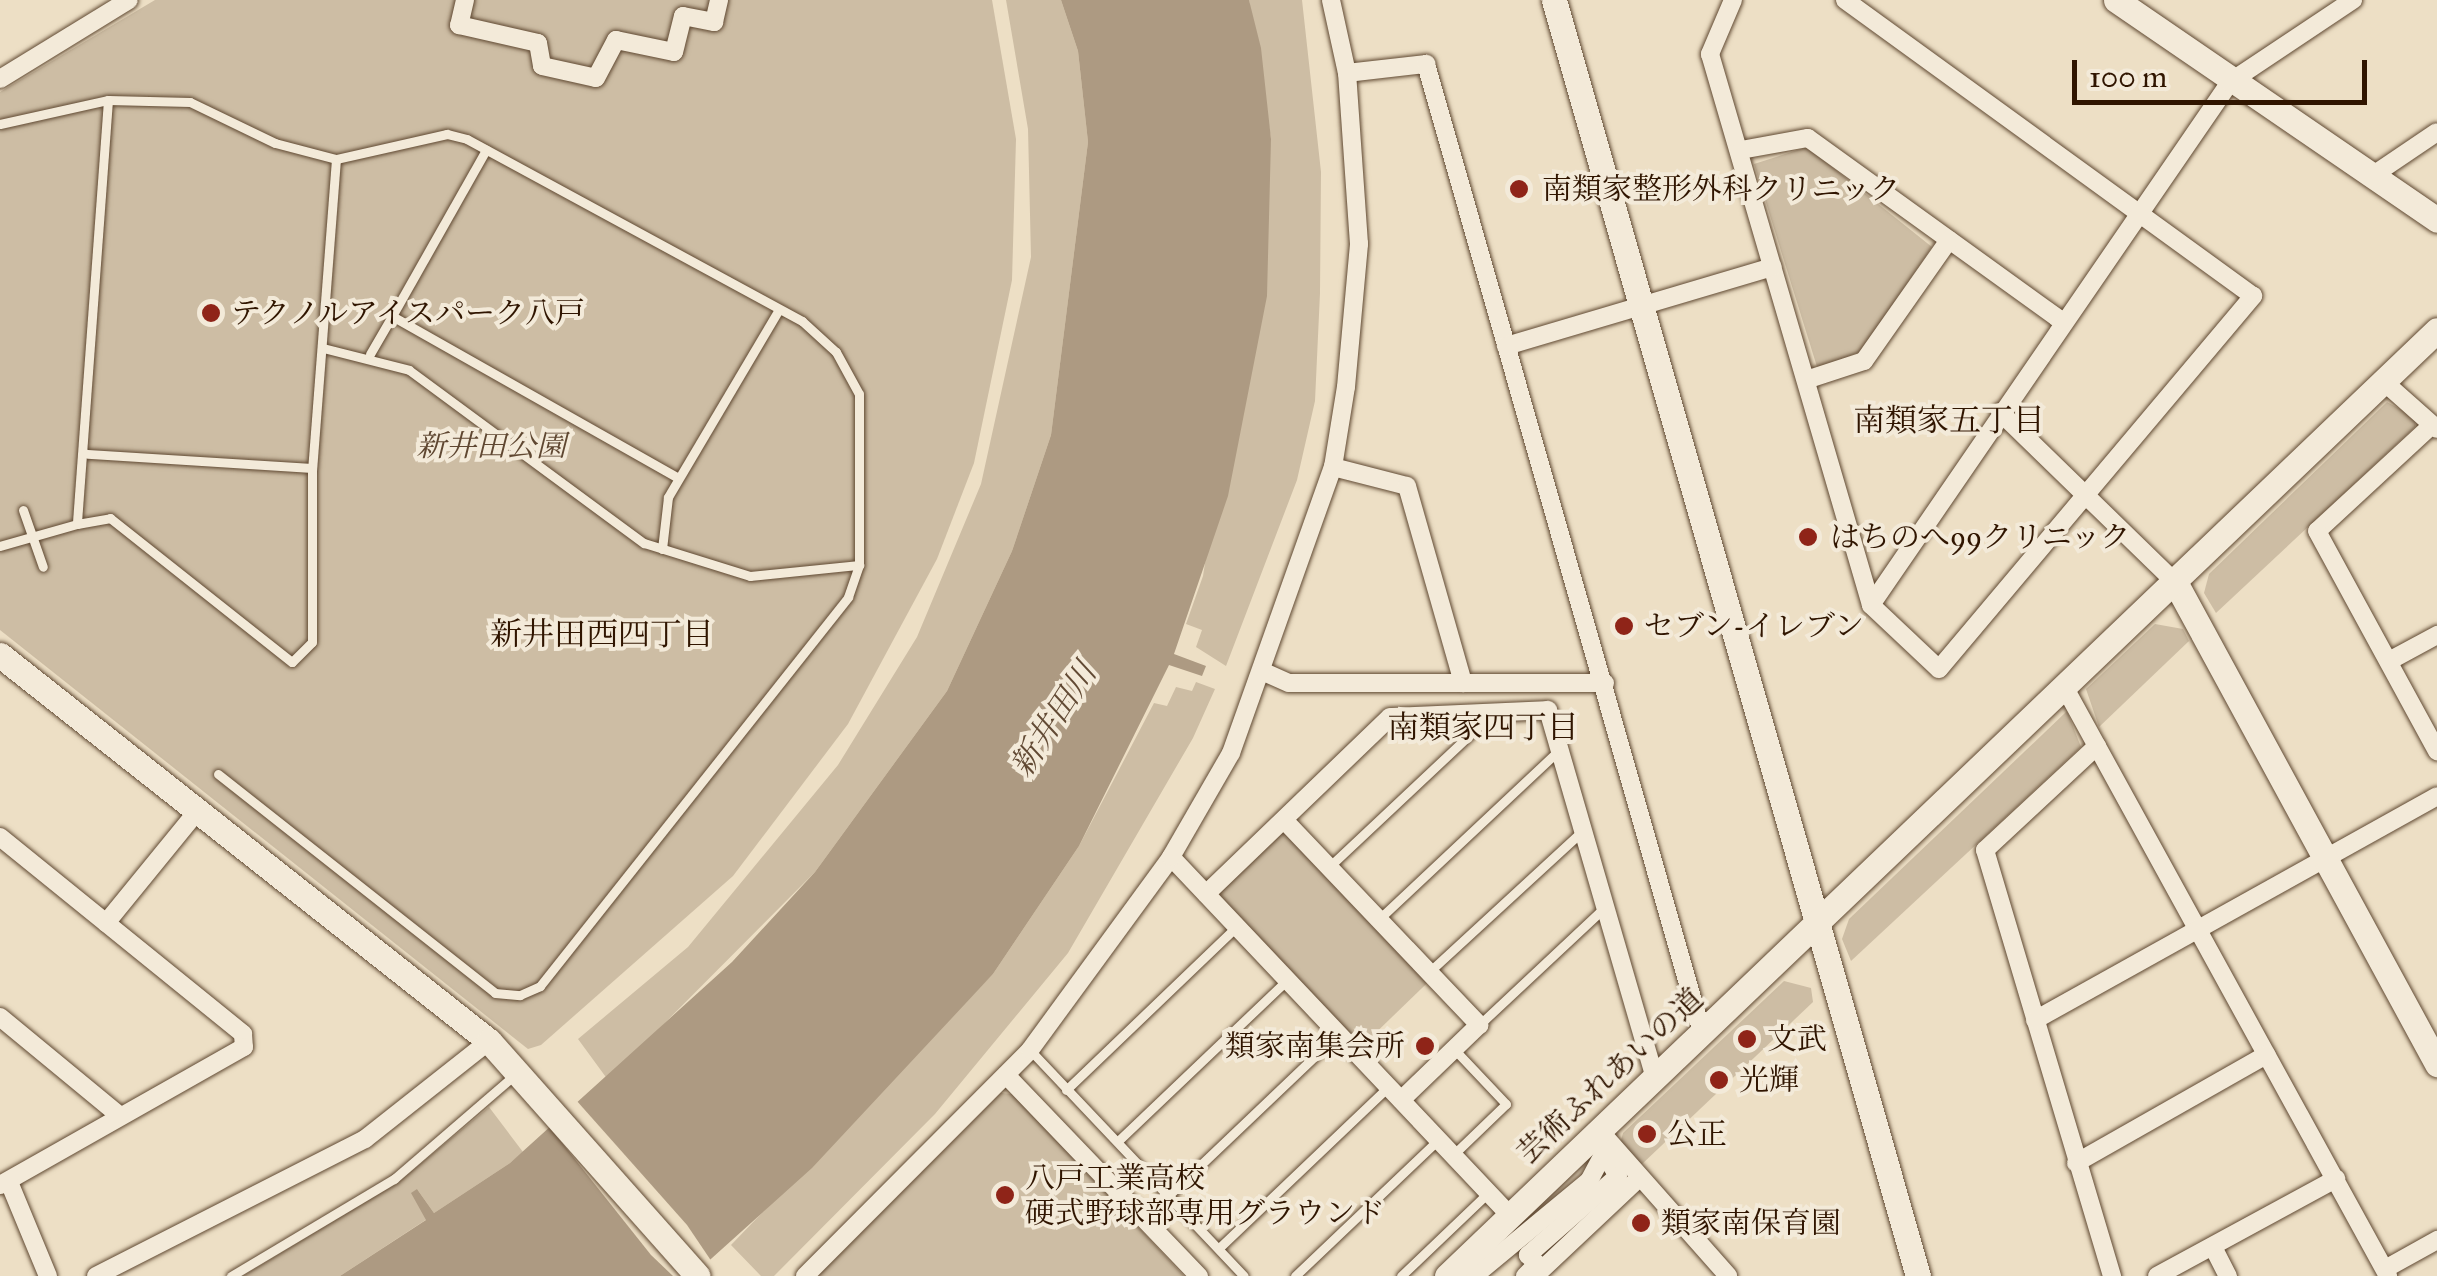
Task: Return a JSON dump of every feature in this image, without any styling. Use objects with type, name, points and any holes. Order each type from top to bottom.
[{"type":"street","points":[[0,79],[129,0]]},
{"type":"street","points":[[466,0],[460,24],[538,43],[542,66],[596,78],[616,40],[674,52],[683,16],[714,22],[718,0]]},
{"type":"street","points":[[805,1276],[1030,1050],[1171,858],[1264,672],[1333,467],[1359,244],[1347,73],[1331,0]]},
{"type":"street","points":[[1554,0],[1918,1276]]},
{"type":"street","points":[[1733,0],[1710,54],[1871,604],[1939,669],[2253,296],[1845,0]]},
{"type":"street","points":[[2116,0],[2230,82],[2437,220]]},
{"type":"street","points":[[1871,604],[2230,82],[2354,0]]},
{"type":"street","points":[[1347,73],[1426,64],[1702,1033]]},
{"type":"street","points":[[2372,176],[2437,132]]},
{"type":"street","points":[[1741,150],[1808,138],[2062,321]]},
{"type":"street","points":[[1806,380],[1864,361],[1948,240]]},
{"type":"street","points":[[1506,346],[1773,268]]},
{"type":"street","name":"芸術ふれあいの道","points":[[1448,1276],[2437,330]]},
{"type":"street","points":[[2383,382],[2434,427],[2317,532],[2437,750]]},
{"type":"street","points":[[2000,412],[2174,582],[2326,854],[2437,1064]]},
{"type":"street","points":[[1333,467],[1406,486],[1462,683]]},
{"type":"street","points":[[2389,661],[2437,634]]},
{"type":"street","points":[[0,654],[490,1040],[536,1086],[698,1276]]},
{"type":"street","points":[[1264,672],[1290,683],[1605,683]]},
{"type":"street","points":[[2065,688],[2386,1273],[2437,1240]]},
{"type":"street","points":[[1206,894],[1390,717],[1548,710],[1655,1078]]},
{"type":"street","points":[[2097,746],[1985,850],[2112,1276]]},
{"type":"street","points":[[2035,1020],[2326,854],[2437,796]]},
{"type":"street","points":[[106,923],[199,809]]},
{"type":"street","points":[[1285,821],[1478,1025],[1454,1049],[1394,1094]]},
{"type":"street","points":[[0,837],[244,1034],[244,1048],[119,1115],[4,1184],[48,1276]]},
{"type":"street","points":[[1171,858],[1510,1215]]},
{"type":"street","points":[[0,1018],[119,1115]]},
{"type":"street","points":[[96,1276],[365,1138],[490,1040]]},
{"type":"street","points":[[2076,1162],[2266,1055]]},
{"type":"street","points":[[1006,1074],[1199,1276]]},
{"type":"street","points":[[1598,1130],[1728,1276]]},
{"type":"street","points":[[1474,1276],[1589,1181],[1604,1153],[1618,1176],[1528,1256],[1537,1264],[1525,1276]]},
{"type":"street","points":[[1534,1276],[1639,1178]]},
{"type":"street","points":[[2157,1276],[2336,1179]]},
{"type":"street","points":[[2213,1247],[2228,1276]]},
{"type":"lane","points":[[77,524],[87,454],[108,100]]},
{"type":"lane","points":[[0,124],[108,100],[190,102],[274,143],[336,159],[447,134],[486,150],[780,309],[836,352],[860,394],[859,565],[831,620],[540,986],[520,995],[495,993],[218,774]]},
{"type":"lane","points":[[370,354],[486,150]]},
{"type":"lane","points":[[0,546],[110,518],[292,662],[312,642],[312,468],[336,159]]},
{"type":"lane","points":[[662,549],[678,478],[780,309]]},
{"type":"lane","points":[[392,316],[678,478]]},
{"type":"lane","points":[[324,348],[370,354],[409,370],[625,531],[662,549],[750,576],[859,565]]},
{"type":"lane","points":[[87,454],[312,468]]},
{"type":"lane","points":[[23,510],[44,567]]},
{"type":"lane","points":[[1330,866],[1496,710]]},
{"type":"lane","points":[[1378,920],[1560,749]]},
{"type":"lane","points":[[1429,972],[1583,830]]},
{"type":"lane","points":[[1478,1025],[1604,908]]},
{"type":"lane","points":[[1066,1090],[1236,927]]},
{"type":"lane","points":[[1118,1141],[1287,980]]},
{"type":"lane","points":[[1169,1195],[1337,1035]]},
{"type":"lane","points":[[1454,1049],[1506,1104],[1454,1154]]},
{"type":"lane","points":[[1030,1050],[1244,1276]]},
{"type":"lane","points":[[231,1276],[394,1179],[510,1078]]},
{"type":"lane","points":[[1219,1248],[1394,1094]]},
{"type":"lane","points":[[1295,1276],[1439,1139]]},
{"type":"lane","points":[[1401,1276],[1489,1192]]},
{"type":"green space","name":"新井田公園","points":[[155,0],[992,0],[1016,139],[1012,280],[974,463],[937,559],[848,724],[733,876],[541,1045],[528,1049],[0,630],[0,92]]},
{"type":"green space","points":[[1006,0],[1061,0],[1078,51],[1088,142],[1051,435],[1012,551],[947,691],[815,872],[608,1080],[578,1039],[688,947],[838,765],[917,637],[981,484],[1031,257],[1028,129]]},
{"type":"green space","points":[[1249,0],[1302,0],[1321,172],[1320,293],[1315,401],[1297,480],[1226,666],[1196,647],[1202,630],[1186,624],[1203,576],[1271,139]]},
{"type":"green space","points":[[1807,147],[1932,247],[1861,351],[1818,370],[1754,164]]},
{"type":"green space","points":[[2387,402],[2416,418],[2415,427],[2216,613],[2204,593],[2209,574]]},
{"type":"green space","points":[[2155,624],[2183,629],[2189,641],[2099,727],[2086,689]]},
{"type":"green space","points":[[1196,682],[1215,689],[1193,738],[1068,953],[935,1114],[774,1276],[761,1276],[731,1245],[993,974],[1079,846],[1154,703],[1167,706],[1176,687],[1192,691]]},
{"type":"green space","points":[[2067,711],[2081,747],[1851,961],[1842,939],[1849,919]]},
{"type":"green space","points":[[1284,828],[1431,980],[1361,1047],[1214,895]]},
{"type":"green space","points":[[1784,981],[1811,988],[1813,1002],[1641,1165],[1620,1144],[1623,1133]]},
{"type":"green space","name":"八戸工業高校 硬式野球部専用グラウンド","points":[[1001,1093],[1013,1094],[1184,1276],[818,1276]]},
{"type":"green space","points":[[489,1107],[523,1152],[510,1163],[434,1213],[417,1189],[427,1219],[340,1276],[243,1276],[401,1180]]},
{"type":"water","name":"新井田川","points":[[1061,0],[1249,0],[1261,48],[1271,139],[1267,296],[1228,496],[1174,654],[1206,666],[1202,676],[1169,665],[1079,846],[993,974],[812,1168],[692,1276],[340,1276],[426,1220],[411,1193],[417,1189],[434,1213],[510,1163],[732,962],[815,872],[947,691],[1012,551],[1051,435],[1088,142],[1078,51]]},
{"type":"pier","points":[[576,1100],[687,1225],[714,1265],[700,1276],[673,1276],[651,1255],[547,1124]]},
{"type":"place","name":"南類家整形外科クリニック","points":[[1519,189]]},
{"type":"place","name":"テクノルアイスパーク八戸","points":[[211,313]]},
{"type":"place","name":"はちのへ99クリニック","points":[[1808,537]]},
{"type":"place","name":"セブン-イレブン","points":[[1624,626]]},
{"type":"place","name":"文武","points":[[1747,1039]]},
{"type":"place","name":"類家南集会所","points":[[1425,1046]]},
{"type":"place","name":"光輝","points":[[1719,1080]]},
{"type":"place","name":"公正","points":[[1647,1134]]},
{"type":"place","name":"八戸工業高校 硬式野球部専用グラウンド","points":[[1005,1195]]},
{"type":"place","name":"類家南保育園","points":[[1641,1223]]},
{"type":"district","name":"南類家五丁目","points":[[1949,421]]},
{"type":"district","name":"新井田西四丁目","points":[[602,635]]},
{"type":"district","name":"南類家四丁目","points":[[1483,728]]}]
